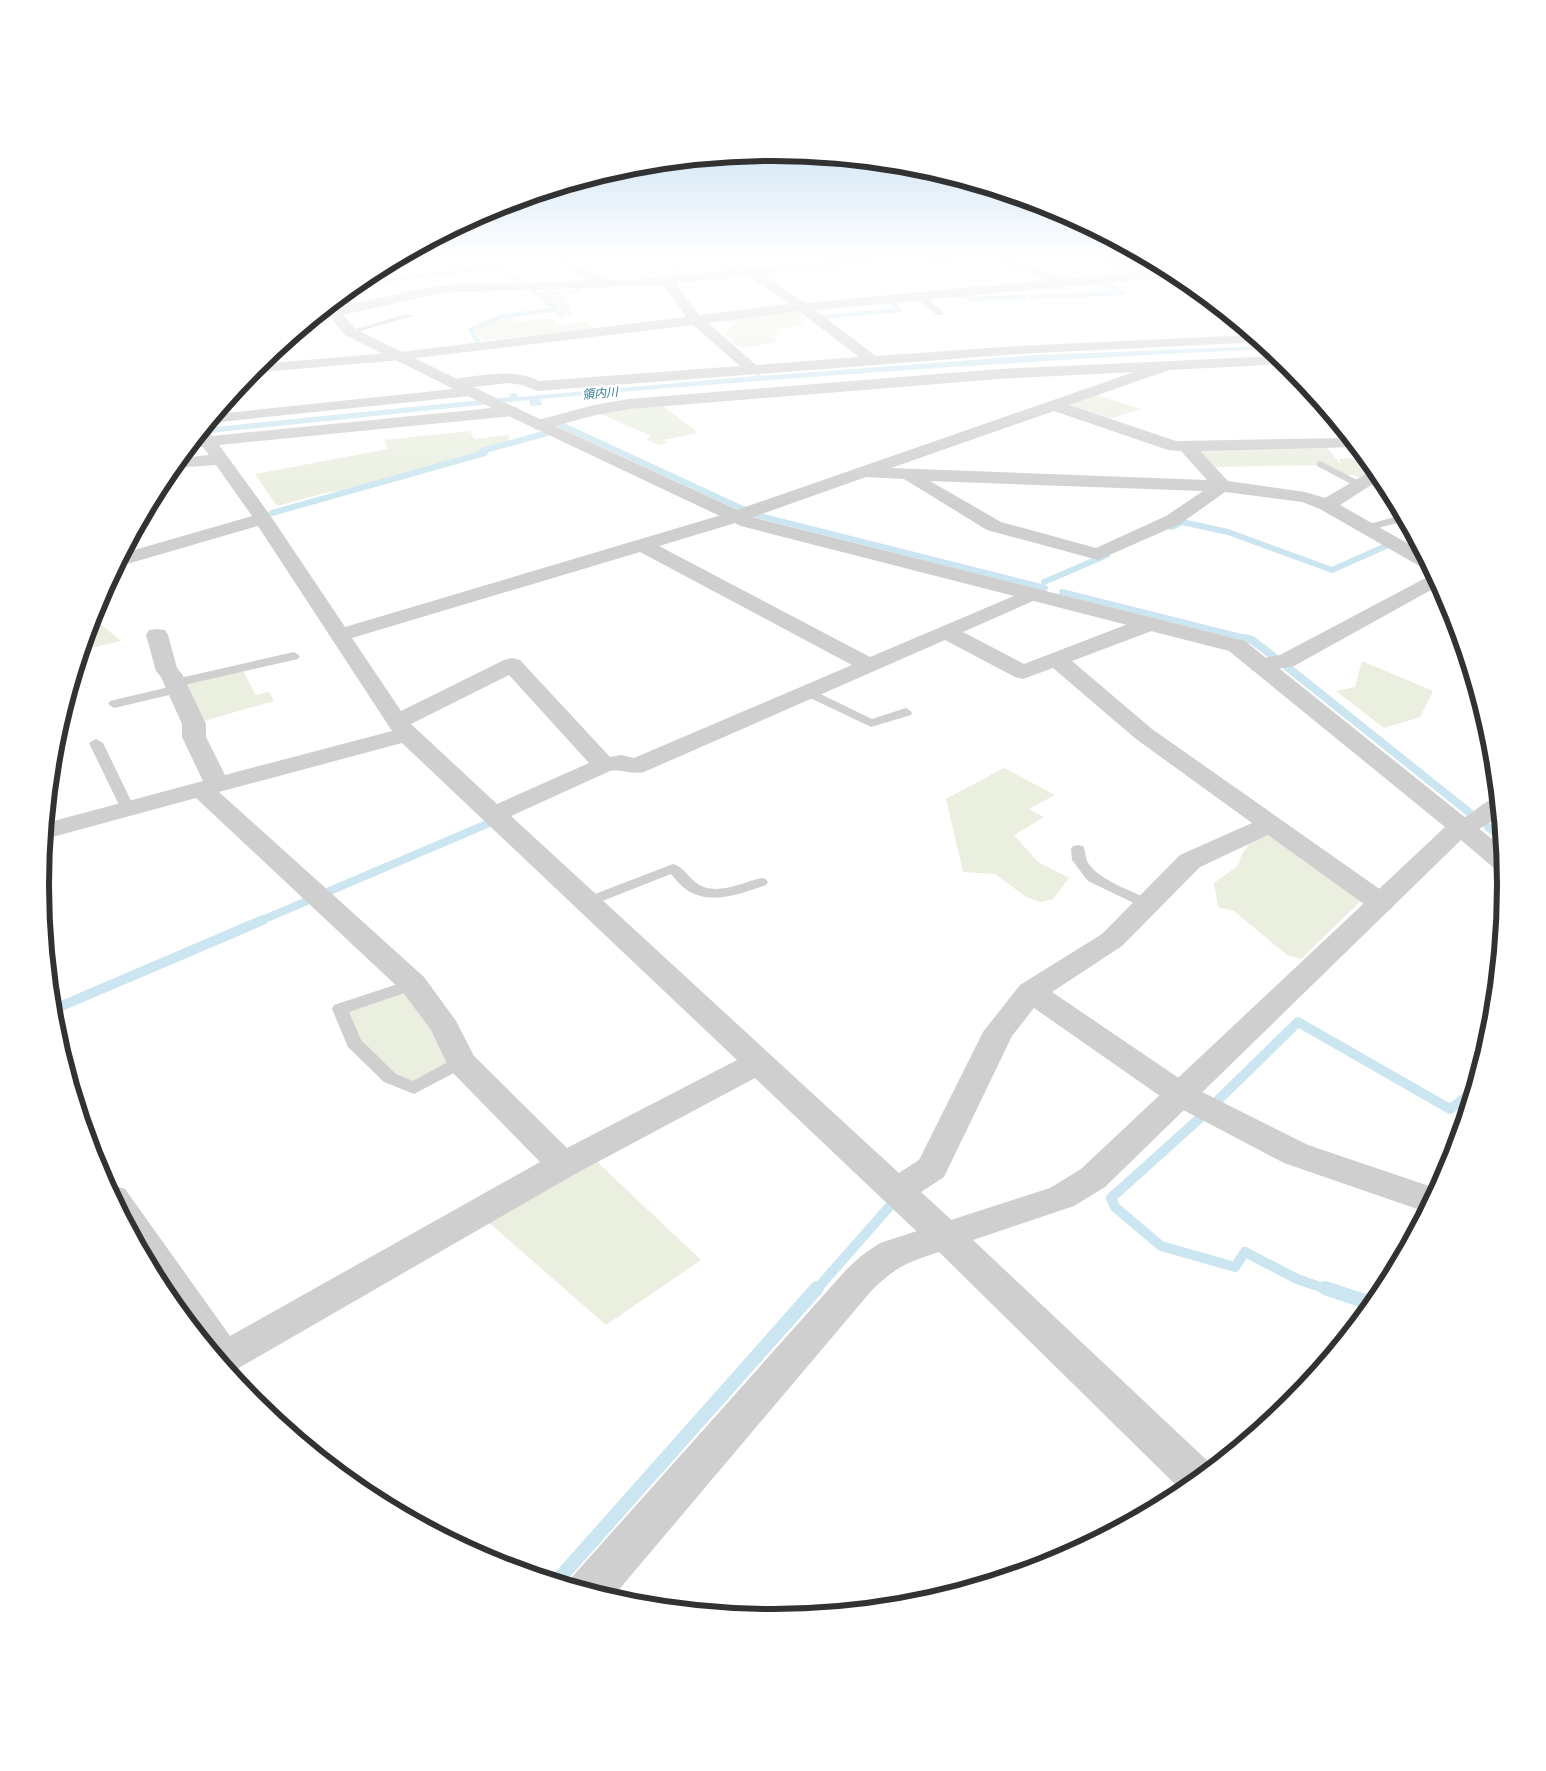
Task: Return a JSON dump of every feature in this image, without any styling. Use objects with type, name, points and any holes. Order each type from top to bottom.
[{"type":"street","points":[[370,342],[540,425],[735,517],[1237,646],[1496,856]]},
{"type":"street","points":[[266,368],[400,356],[514,342]]},
{"type":"street","points":[[721,342],[752,369]]},
{"type":"street","points":[[847,342],[872,360]]},
{"type":"street","points":[[455,384],[512,378],[531,382],[537,386],[1026,349],[1178,342]]},
{"type":"street","points":[[540,425],[594,410],[629,404],[1000,374],[1272,361]]},
{"type":"street","points":[[340,635],[735,517],[1166,366]]},
{"type":"street","points":[[220,418],[474,393]]},
{"type":"street","points":[[1053,405],[1174,446],[1346,443]]},
{"type":"street","points":[[204,438],[510,410]]},
{"type":"street","points":[[203,439],[220,459],[263,519],[402,728],[945,1236],[1194,1475]]},
{"type":"street","points":[[1186,446],[1222,486]]},
{"type":"street","points":[[185,463],[220,459]]},
{"type":"street","points":[[861,473],[1222,486],[1304,497],[1327,505],[1418,556]]},
{"type":"street","points":[[909,476],[994,526],[1098,554],[1174,520],[1222,486]]},
{"type":"street","points":[[1327,505],[1371,478]]},
{"type":"street","points":[[127,558],[263,519]]},
{"type":"street","points":[[642,545],[869,665]]},
{"type":"street","points":[[1260,665],[1286,660],[1430,582]]},
{"type":"street","points":[[494,815],[604,764],[621,762],[635,767],[1033,594]]},
{"type":"street","points":[[946,632],[1023,672],[1149,624]]},
{"type":"street","points":[[157,634],[167,671],[177,686],[194,724],[194,737],[210,787],[413,984],[445,1028],[461,1062],[563,1165]]},
{"type":"street","points":[[1056,659],[1144,734],[1381,903]]},
{"type":"street","points":[[51,828],[210,787],[402,728],[512,665],[604,764]]},
{"type":"street","points":[[593,1587],[859,1280],[874,1266],[893,1253],[1062,1197],[1093,1178],[1460,827],[1474,822],[1493,809]]},
{"type":"street","points":[[897,1191],[932,1168],[998,1032],[1031,992],[1112,940],[1190,861],[1270,824]]},
{"type":"street","points":[[1031,992],[1181,1094],[1296,1154],[1426,1199]]},
{"type":"street","points":[[224,1359],[563,1165],[759,1062]]},
{"type":"street","points":[[143,1243],[205,1334]]},
{"type":"lane","points":[[1320,464],[1360,485]]},
{"type":"lane","points":[[1366,528],[1398,520]]},
{"type":"lane","points":[[114,704],[294,656]]},
{"type":"lane","points":[[808,692],[871,723],[906,712]]},
{"type":"lane","points":[[96,743],[128,809]]},
{"type":"lane","points":[[1078,849],[1079,860],[1092,878],[1146,904]]},
{"type":"lane","points":[[587,902],[673,868],[695,889],[713,893],[738,890],[762,882]]},
{"type":"lane","points":[[413,984],[340,1009],[354,1043],[390,1078],[414,1088],[461,1062]]},
{"type":"shaded area","points":[[776,342],[753,347],[742,347],[732,343]]},
{"type":"shaded area","points":[[1095,394],[1140,409],[1110,419],[1067,404]]},
{"type":"shaded area","points":[[661,404],[698,433],[663,440],[667,443],[659,445],[646,440],[651,436],[596,412]]},
{"type":"shaded area","points":[[470,431],[474,439],[509,435],[509,442],[478,451],[481,453],[345,490],[325,493],[277,506],[255,474],[388,449],[384,440]]},
{"type":"shaded area","points":[[1325,446],[1342,465],[1339,459],[1352,458],[1361,463],[1369,475],[1363,479],[1354,475],[1346,475],[1328,465],[1209,467],[1196,448]]},
{"type":"shaded area","points":[[99,622],[121,641],[89,648]]},
{"type":"shaded area","points":[[1362,661],[1433,691],[1420,717],[1384,728],[1336,691],[1355,687]]},
{"type":"shaded area","points":[[242,669],[256,695],[269,692],[274,701],[200,722],[185,683]]},
{"type":"shaded area","points":[[1004,768],[1055,795],[1029,809],[1044,817],[1014,835],[1038,862],[1069,878],[1053,899],[1040,902],[1026,897],[995,874],[963,872],[946,799]]},
{"type":"shaded area","points":[[1272,833],[1363,899],[1301,959],[1287,955],[1234,911],[1218,907],[1214,883],[1238,866],[1242,854],[1250,843]]},
{"type":"shaded area","points":[[407,989],[452,1063],[416,1083],[394,1075],[361,1042],[346,1010]]},
{"type":"shaded area","points":[[594,1159],[701,1260],[606,1325],[487,1221]]},
{"type":"water","name":"領内川","points":[[1257,346],[1260,349],[996,364],[631,391],[540,399],[542,405],[531,406],[529,400],[208,433],[212,427],[510,397],[509,394],[516,393],[518,397],[756,376],[755,373],[759,373],[761,376],[1039,355]]},
{"type":"waterway","points":[[559,424],[745,510]]},
{"type":"waterway","points":[[272,513],[485,453],[482,451],[547,433]]},
{"type":"waterway","points":[[756,515],[1045,588]]},
{"type":"waterway","points":[[1172,527],[1182,522],[1228,532],[1332,570],[1386,546]]},
{"type":"waterway","points":[[1044,582],[1107,555]]},
{"type":"waterway","points":[[1062,592],[1249,639]]},
{"type":"waterway","points":[[1244,638],[1252,640],[1273,656]]},
{"type":"waterway","points":[[1286,666],[1470,813]]},
{"type":"waterway","points":[[320,888],[325,893],[487,824]]},
{"type":"waterway","points":[[1488,827],[1496,833]]},
{"type":"waterway","points":[[260,921],[307,901]]},
{"type":"waterway","points":[[60,1007],[263,920]]},
{"type":"waterway","points":[[1213,1105],[1298,1022],[1450,1109],[1465,1098]]},
{"type":"waterway","points":[[1200,1118],[1111,1198],[1115,1207],[1161,1246],[1235,1267],[1245,1252],[1297,1279],[1329,1290]]},
{"type":"waterway","points":[[816,1290],[889,1207]]},
{"type":"waterway","points":[[560,1577],[817,1288]]},
{"type":"waterway","points":[[1325,1288],[1365,1301]]}]
